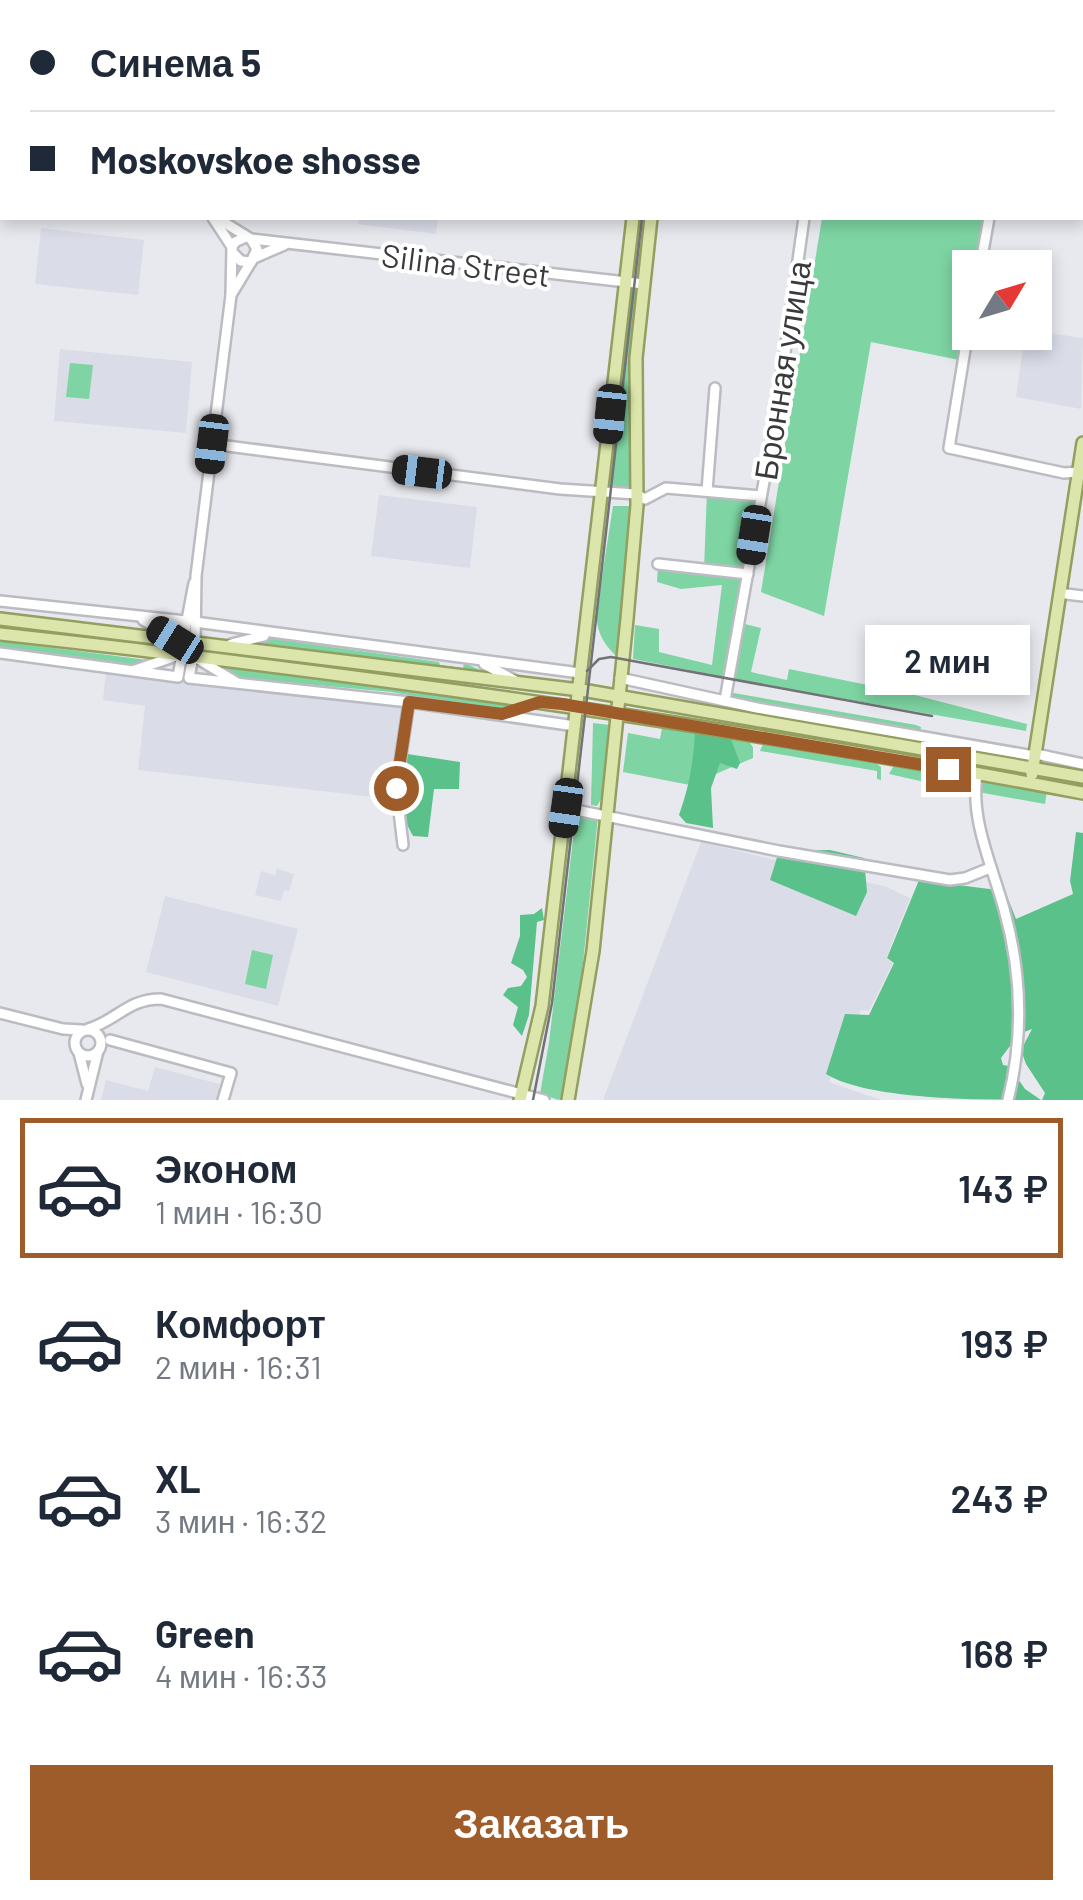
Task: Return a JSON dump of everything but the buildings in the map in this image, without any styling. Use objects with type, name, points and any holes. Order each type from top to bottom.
[{"type":"main road","points":[[521,1097],[542,1006],[632,220]]},
{"type":"main road","points":[[568,1100],[586,1005],[608,815],[636,494],[636,358],[651,220]]},
{"type":"main road","points":[[1036,762],[1066,594],[1083,443]]},
{"type":"main road","points":[[1033,783],[1082,475]]},
{"type":"main road","points":[[0,620],[577,706],[1083,792]]},
{"type":"main road","points":[[0,634],[186,647],[224,646],[518,682],[1002,764],[1036,762],[1079,774]]},
{"type":"street","points":[[216,220],[241,262],[252,260]]},
{"type":"street","points":[[218,220],[249,238],[258,249],[230,295]]},
{"type":"street","name":"Бронная улица","points":[[725,700],[777,409],[804,220]]},
{"type":"street","points":[[984,250],[990,220]]},
{"type":"street","points":[[184,678],[230,295],[232,250],[240,238],[249,238]]},
{"type":"street","name":"Silina Street","points":[[249,238],[644,284]]},
{"type":"street","name":"Silina Street","points":[[252,260],[287,244]]},
{"type":"street","points":[[965,350],[949,448],[1082,475]]},
{"type":"street","points":[[706,491],[715,388]]},
{"type":"street","points":[[212,444],[645,498],[666,488],[760,496]]},
{"type":"street","points":[[658,564],[748,574]]},
{"type":"street","points":[[1066,594],[1083,596]]},
{"type":"street","points":[[0,602],[191,622],[580,674]]},
{"type":"street","points":[[20,621],[60,609]]},
{"type":"street","points":[[141,619],[236,682]]},
{"type":"street","points":[[224,646],[272,634]]},
{"type":"street","points":[[135,670],[186,647]]},
{"type":"street","points":[[0,653],[575,726]]},
{"type":"street","points":[[477,660],[518,682]]},
{"type":"street","points":[[620,678],[982,748],[1036,762],[1083,764]]},
{"type":"street","points":[[658,703],[694,693]]},
{"type":"street","points":[[403,845],[399,810],[394,802],[409,702]]},
{"type":"street","points":[[502,714],[540,702]]},
{"type":"street","points":[[982,748],[1002,764]]},
{"type":"street","points":[[977,774],[974,806],[1014,947],[1021,1002],[1008,1100]]},
{"type":"street","points":[[566,808],[779,851],[950,880],[990,868]]},
{"type":"street","points":[[86,1100],[86,1068],[76,1036],[138,1001],[161,999],[544,1100]]},
{"type":"street","points":[[0,1014],[97,1033],[103,1045]]},
{"type":"street","points":[[86,1100],[111,1019]]},
{"type":"street","points":[[42,1025],[91,1056],[103,1045]]},
{"type":"street","points":[[103,1045],[231,1074],[223,1100]]},
{"type":"shaded area","points":[[359,220],[438,220],[436,234],[358,224]]},
{"type":"shaded area","points":[[41,228],[144,240],[138,295],[35,284]]},
{"type":"shaded area","points":[[1052,333],[1083,338],[1081,409],[1016,397],[1023,350],[1052,350]]},
{"type":"shaded area","points":[[60,349],[192,362],[186,433],[54,421]]},
{"type":"shaded area","points":[[379,495],[477,507],[470,568],[371,556]]},
{"type":"shaded area","points":[[106,672],[412,709],[399,800],[138,770],[145,706],[103,700]]},
{"type":"shaded area","points":[[701,842],[887,887],[910,898],[886,958],[893,963],[869,1011],[861,1010],[829,1082],[881,1100],[603,1100]]},
{"type":"shaded area","points":[[277,869],[294,874],[281,901],[255,895],[261,871],[275,875]]},
{"type":"shaded area","points":[[165,896],[298,929],[278,1006],[146,972]]},
{"type":"shaded area","points":[[155,1067],[220,1084],[216,1100],[101,1100],[106,1080],[148,1091]]},
{"type":"green space","points":[[822,220],[984,220],[978,250],[952,250],[952,350],[961,350],[959,360],[871,342],[824,616],[761,592]]},
{"type":"green space","points":[[630,287],[637,292],[629,390],[632,485],[627,490],[606,484]]},
{"type":"green space","points":[[70,363],[93,365],[89,399],[66,397]]},
{"type":"green space","points":[[707,491],[761,496],[741,623],[761,628],[751,672],[787,680],[789,669],[907,693],[1027,724],[1026,731],[730,679],[731,675],[725,672],[725,677],[633,659],[635,625],[659,629],[659,652],[712,665],[722,585],[681,589],[657,582],[658,564],[704,569]]},
{"type":"green space","points":[[613,506],[633,509],[616,656],[602,638],[596,615]]},
{"type":"green space","points":[[267,638],[463,668],[464,663],[492,675],[250,642]]},
{"type":"green space","points":[[0,641],[155,661],[134,666],[0,649]]},
{"type":"green space","points":[[217,665],[519,705],[500,711],[391,692],[250,679],[236,677]]},
{"type":"green space","points":[[728,692],[916,725],[921,727],[920,733],[731,698]]},
{"type":"green space","points":[[593,723],[610,725],[607,778],[597,806],[591,805]]},
{"type":"green space","points":[[662,728],[747,739],[753,747],[753,758],[690,785],[623,772],[628,733],[660,739]]},
{"type":"green space","points":[[695,734],[731,739],[740,763],[737,769],[720,763],[711,788],[713,828],[686,823],[679,815],[690,775]]},
{"type":"green space","points":[[768,743],[873,761],[881,767],[881,780],[877,779],[877,771],[760,751]]},
{"type":"green space","points":[[401,753],[460,762],[459,789],[434,789],[428,837],[413,836],[399,804]]},
{"type":"green space","points":[[893,767],[965,778],[970,784],[969,792],[889,774]]},
{"type":"green space","points":[[985,780],[1047,791],[1045,804],[978,792],[977,786]]},
{"type":"green space","points":[[576,814],[598,816],[579,1003],[563,1097],[559,1100],[540,1094]]},
{"type":"green space","points":[[1076,832],[1083,833],[1083,1100],[1042,1100],[1045,1093],[1021,1050],[1032,1029],[1019,1034],[1001,1058],[1025,1089],[1041,1100],[897,1094],[845,1083],[826,1074],[845,1014],[869,1015],[894,963],[887,958],[919,880],[1005,891],[1016,919],[1073,894],[1070,881]]},
{"type":"green space","points":[[830,850],[864,858],[867,892],[856,916],[770,880],[779,851]]},
{"type":"green space","points":[[542,908],[544,920],[537,922],[529,1015],[522,1036],[513,1025],[518,1007],[503,995],[508,988],[521,986],[527,977],[511,963],[520,936],[520,915],[534,914]]},
{"type":"green space","points":[[252,950],[273,955],[266,989],[245,984]]},
{"type":"tram line","points":[[533,1100],[552,1003],[642,220]]},
{"type":"tram line","points":[[587,671],[599,659],[611,657],[932,716]]},
{"type":"route","points":[[396,788],[409,702],[502,714],[540,702],[562,704],[948,769]]}]
